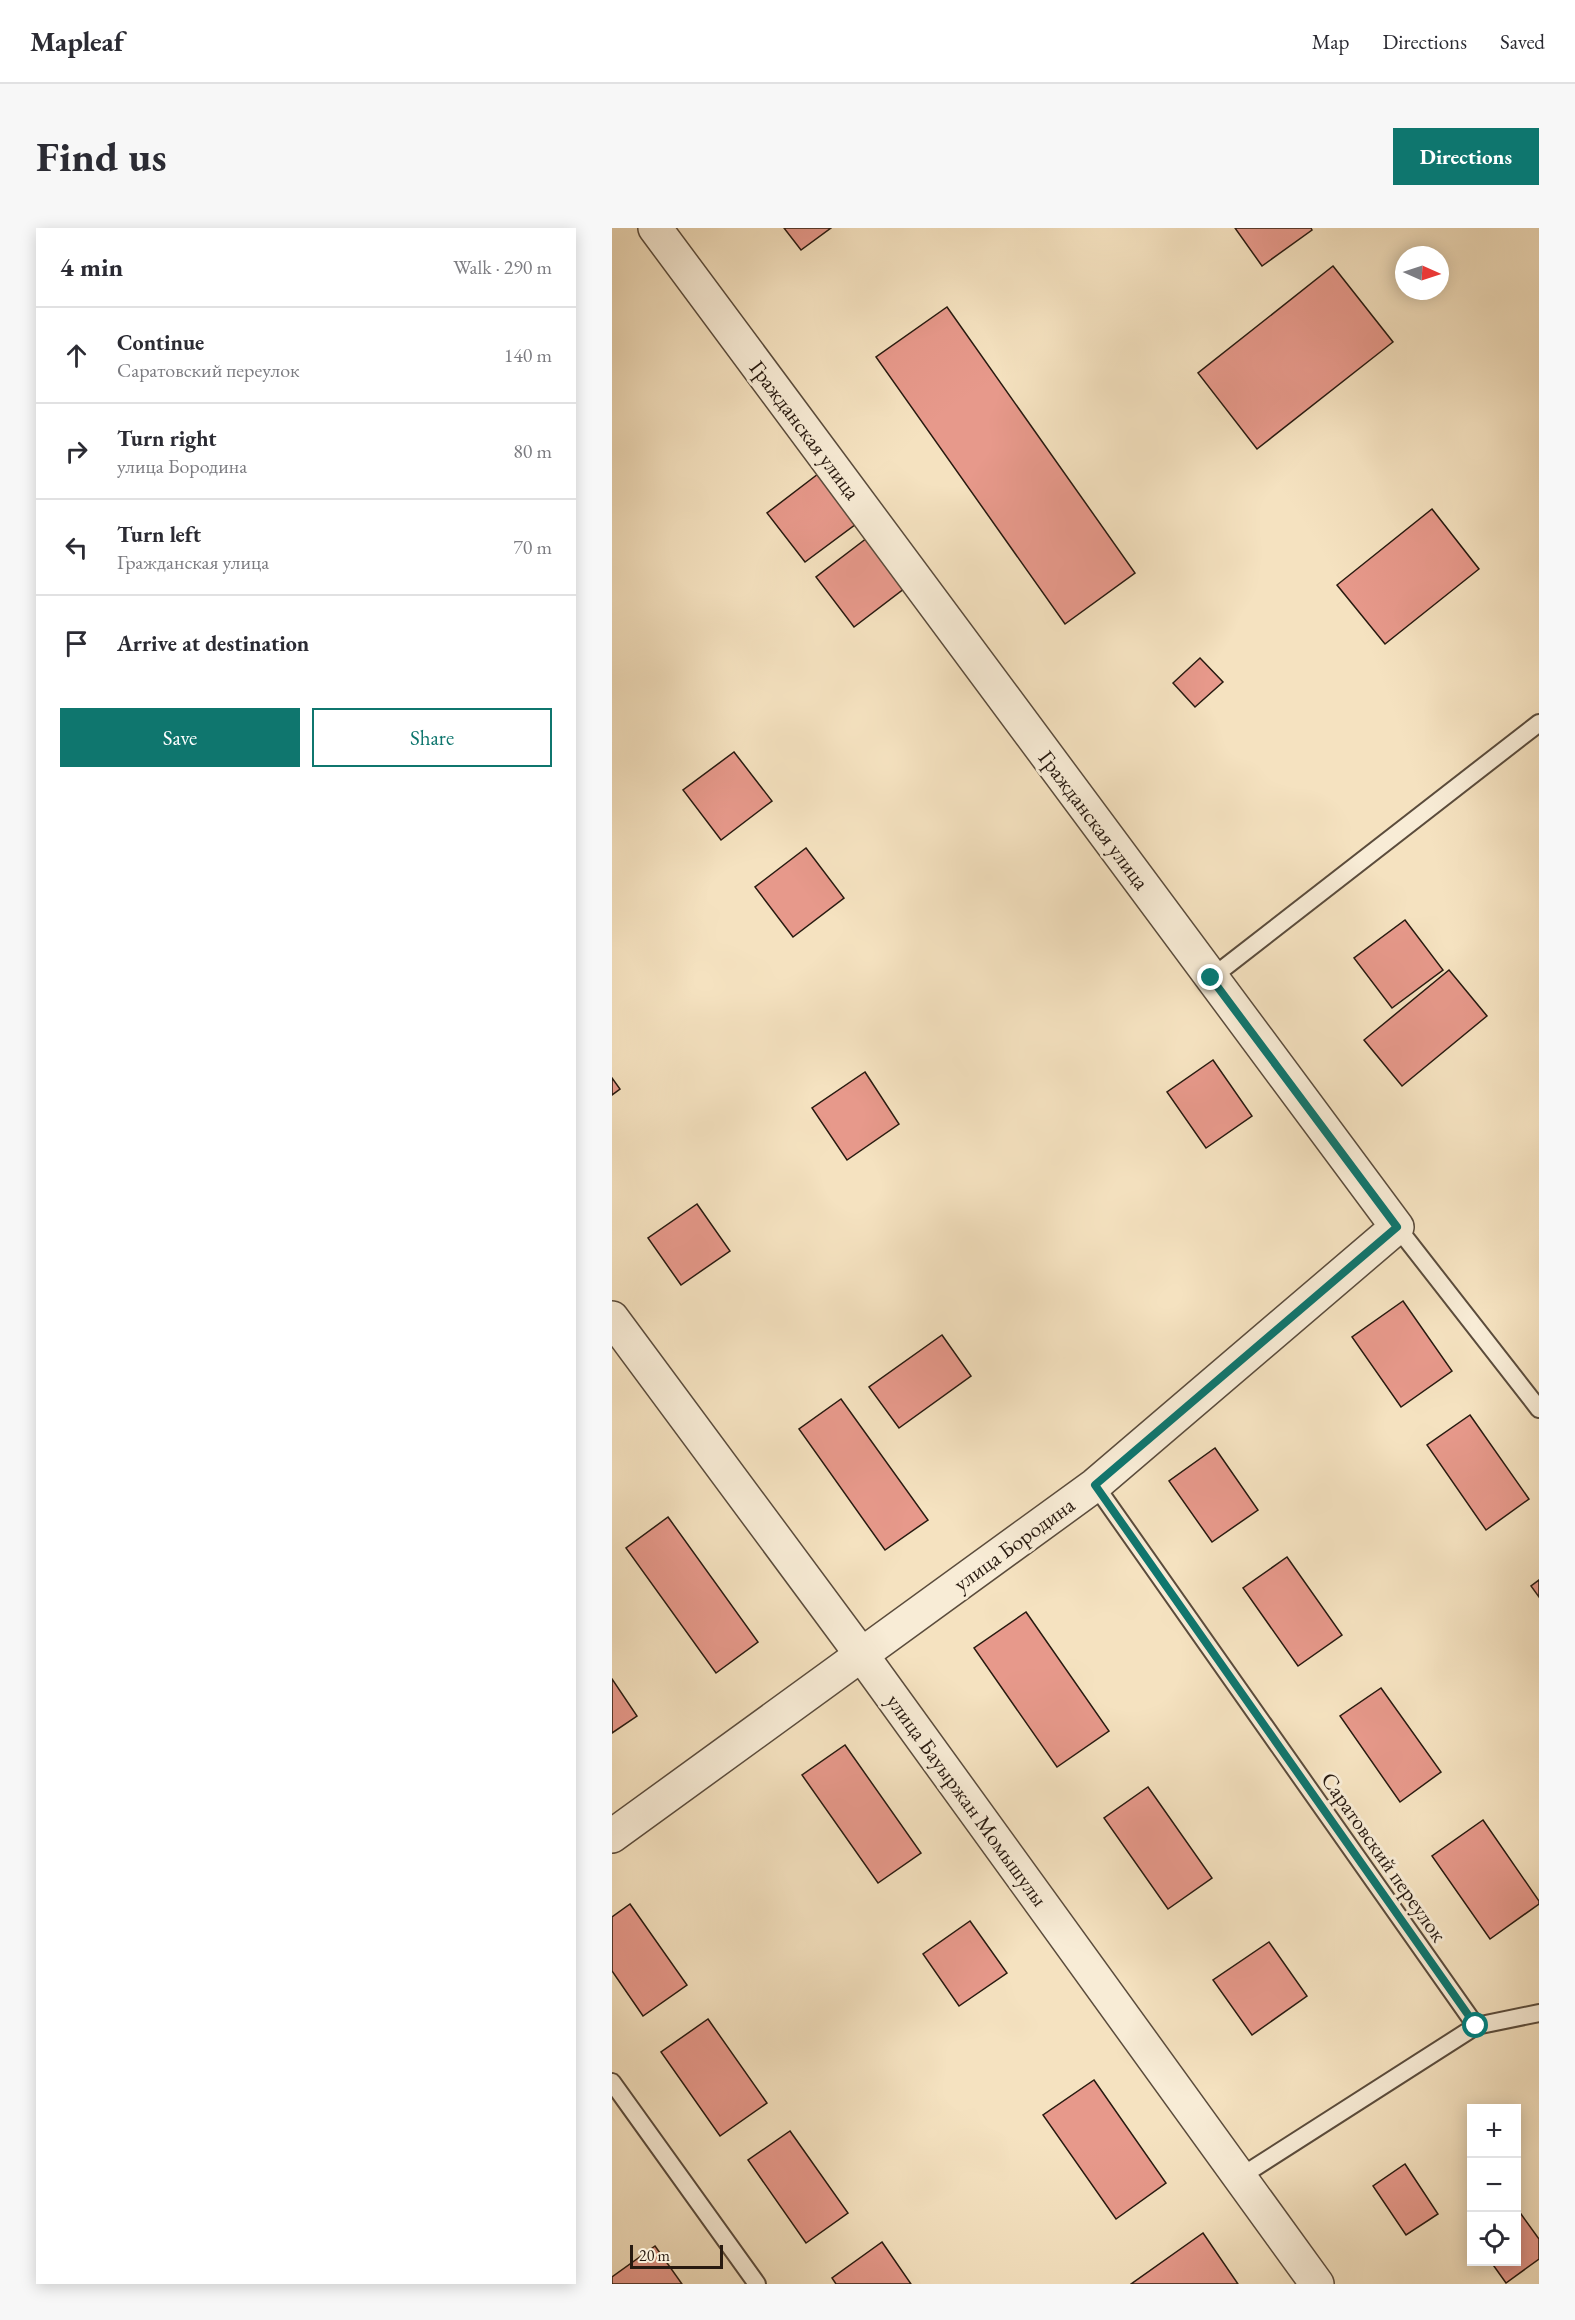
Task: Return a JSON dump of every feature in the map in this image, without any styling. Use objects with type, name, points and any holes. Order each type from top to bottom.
[{"type":"street","name":"Гражданская улица","points":[[655,228],[1397,1227]]},
{"type":"street","name":"улица Бородина","points":[[612,1836],[1095,1485],[1397,1227]]},
{"type":"street","name":"улица Бауыржан Момышулы","points":[[612,1318],[861,1654],[1317,2284]]},
{"type":"lane","points":[[1211,978],[1539,723]]},
{"type":"lane","name":"Гражданская улица","points":[[1397,1227],[1539,1409]]},
{"type":"lane","name":"Саратовский переулок","points":[[1095,1485],[1476,2026]]},
{"type":"lane","points":[[1240,2177],[1476,2026],[1539,2013]]},
{"type":"lane","points":[[612,2082],[757,2284]]},
{"type":"building","points":[[784,228],[831,228],[801,250]]},
{"type":"building","points":[[1235,228],[1311,228],[1312,230],[1262,266]]},
{"type":"building","points":[[1333,266],[1393,342],[1257,449],[1198,373]]},
{"type":"building","points":[[947,307],[1135,573],[1065,624],[876,357]]},
{"type":"building","points":[[818,474],[856,524],[805,562],[767,513]]},
{"type":"building","points":[[1432,509],[1479,569],[1385,644],[1337,585]]},
{"type":"building","points":[[867,538],[905,588],[854,627],[816,577]]},
{"type":"building","points":[[1200,658],[1223,682],[1195,707],[1173,683]]},
{"type":"building","points":[[734,752],[772,801],[721,840],[683,790]]},
{"type":"building","points":[[806,848],[844,898],[793,937],[755,887]]},
{"type":"building","points":[[1405,920],[1443,970],[1392,1008],[1354,958]]},
{"type":"building","points":[[1449,970],[1487,1016],[1402,1086],[1364,1040]]},
{"type":"building","points":[[1213,1060],[1252,1116],[1206,1148],[1167,1092]]},
{"type":"building","points":[[865,1072],[899,1124],[847,1160],[812,1108]]},
{"type":"building","points":[[612,1078],[620,1089],[612,1095]]},
{"type":"building","points":[[697,1204],[730,1251],[681,1285],[648,1238]]},
{"type":"building","points":[[1403,1301],[1452,1371],[1401,1407],[1352,1337]]},
{"type":"building","points":[[942,1335],[971,1376],[899,1428],[869,1387]]},
{"type":"building","points":[[841,1399],[928,1520],[885,1550],[799,1429]]},
{"type":"building","points":[[1470,1415],[1529,1499],[1486,1530],[1427,1445]]},
{"type":"building","points":[[1215,1448],[1258,1510],[1212,1542],[1169,1481]]},
{"type":"building","points":[[668,1517],[758,1642],[716,1673],[626,1548]]},
{"type":"building","points":[[1287,1557],[1342,1635],[1298,1666],[1243,1588]]},
{"type":"building","points":[[1539,1580],[1539,1597],[1531,1586]]},
{"type":"building","points":[[1026,1612],[1109,1731],[1057,1767],[974,1648]]},
{"type":"building","points":[[612,1679],[637,1716],[612,1733]]},
{"type":"building","points":[[1381,1688],[1441,1772],[1400,1802],[1340,1716]]},
{"type":"building","points":[[845,1745],[921,1853],[878,1883],[802,1775]]},
{"type":"building","points":[[1148,1787],[1212,1878],[1168,1909],[1104,1818]]},
{"type":"building","points":[[1483,1820],[1539,1901],[1539,1904],[1490,1939],[1432,1856]]},
{"type":"building","points":[[630,1904],[687,1985],[643,2016],[612,1971],[612,1917]]},
{"type":"building","points":[[970,1921],[1007,1973],[959,2006],[923,1954]]},
{"type":"building","points":[[1269,1942],[1307,1996],[1252,2035],[1213,1980]]},
{"type":"building","points":[[708,2019],[767,2103],[720,2136],[661,2052]]},
{"type":"building","points":[[1094,2080],[1166,2183],[1116,2219],[1043,2115]]},
{"type":"building","points":[[790,2131],[848,2213],[806,2243],[748,2160]]},
{"type":"building","points":[[1405,2164],[1438,2214],[1406,2235],[1373,2186]]},
{"type":"building","points":[[1521,2214],[1539,2239],[1539,2259],[1506,2283],[1494,2266],[1521,2266]]},
{"type":"building","points":[[1203,2233],[1238,2284],[1131,2284]]},
{"type":"building","points":[[882,2242],[911,2284],[836,2284],[832,2278]]},
{"type":"building","points":[[655,2246],[682,2284],[612,2284],[612,2277]]},
{"type":"route","points":[[1211,978],[1397,1227],[1095,1485],[1476,2026]]}]
